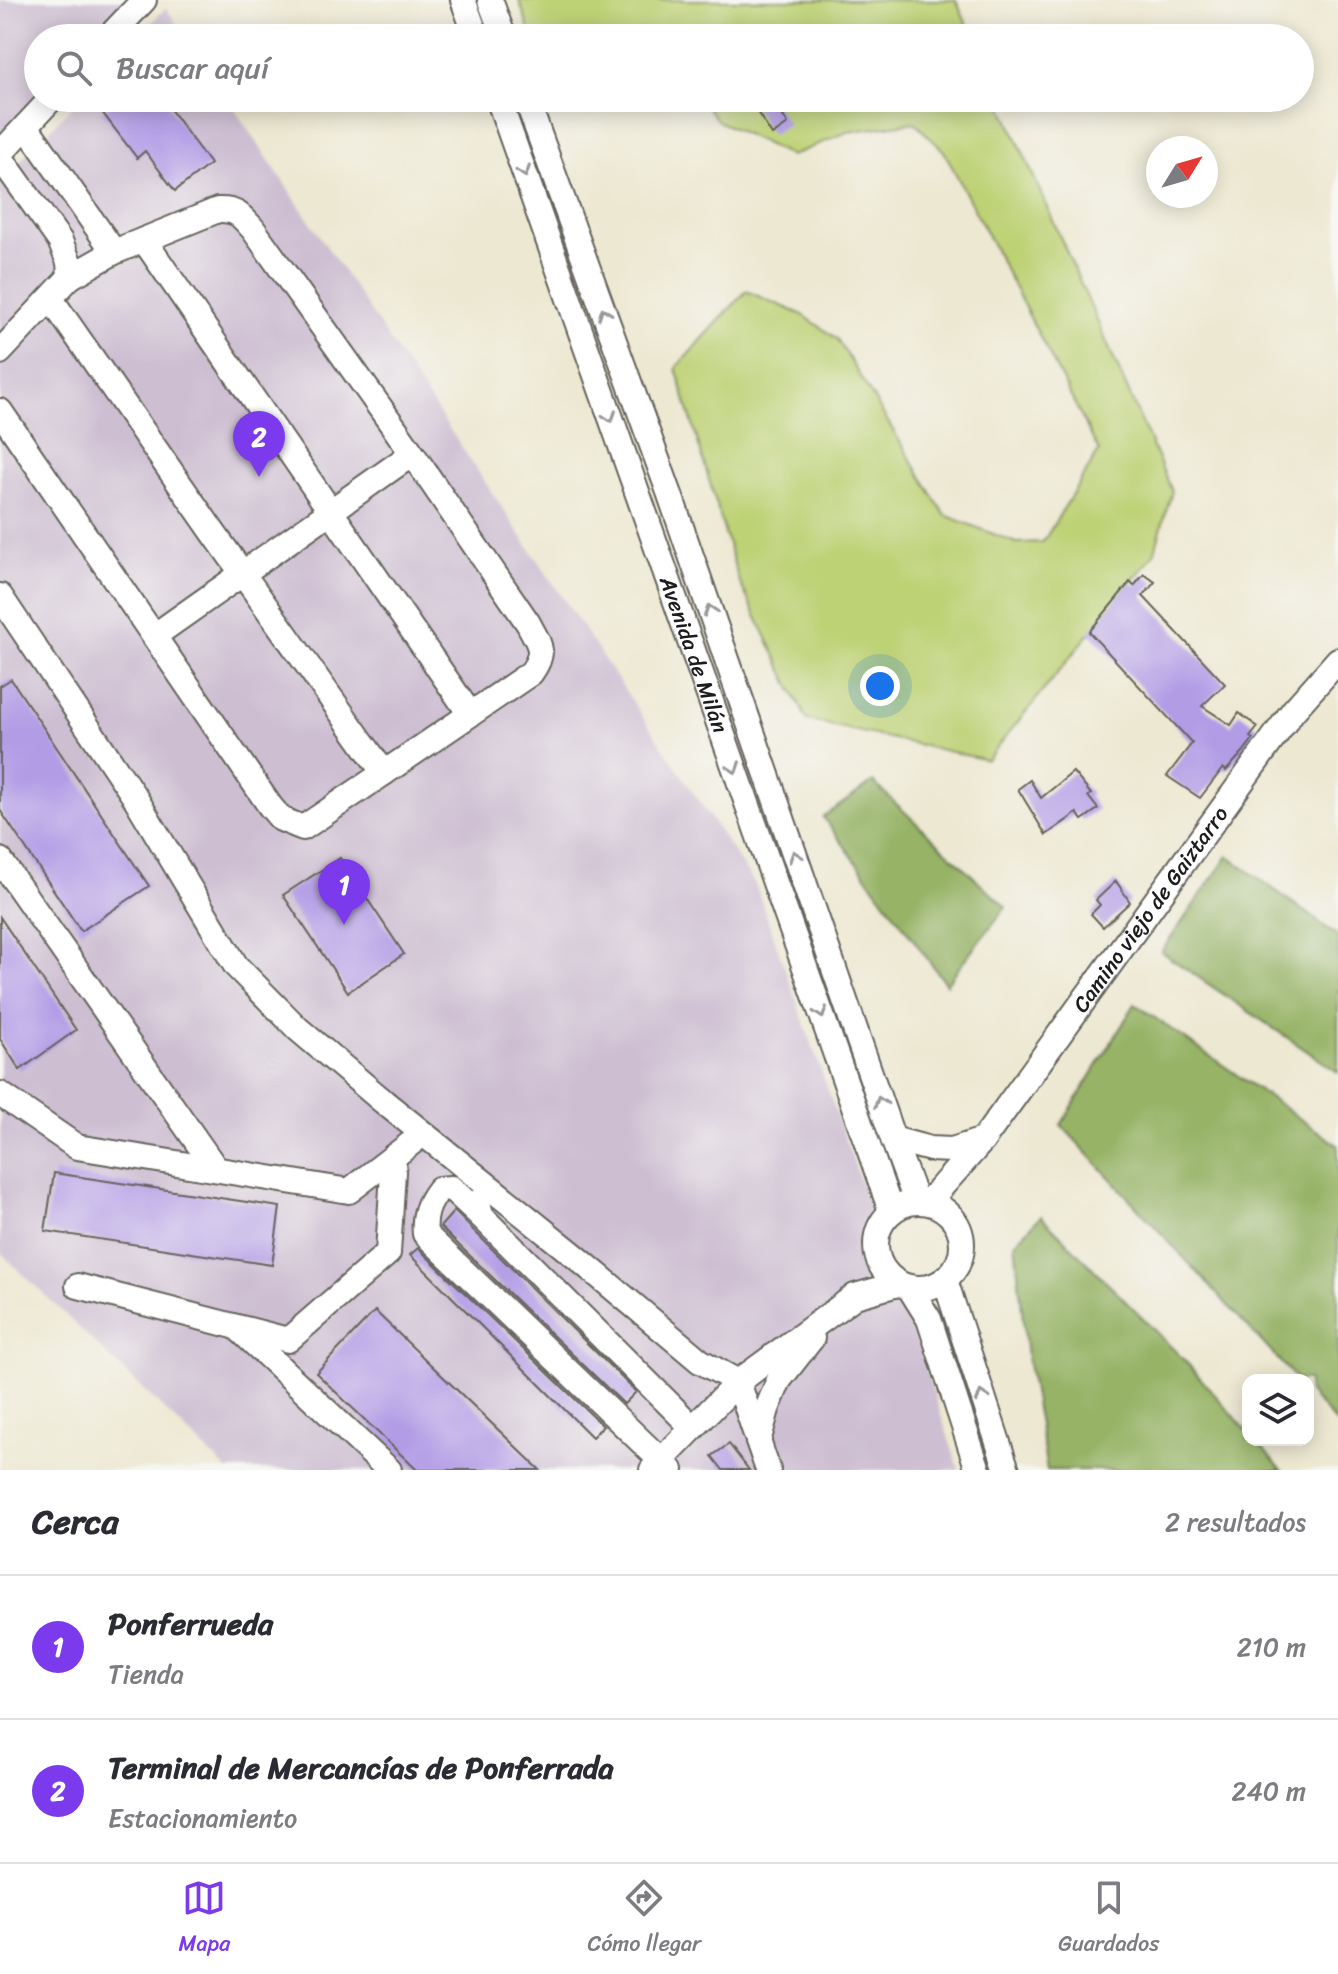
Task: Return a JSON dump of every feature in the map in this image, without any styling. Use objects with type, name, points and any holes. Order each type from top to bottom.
[{"type":"street","points":[[121,24],[144,0]]},
{"type":"street","points":[[463,0],[472,24]]},
{"type":"street","points":[[490,0],[499,24]]},
{"type":"street","points":[[39,112],[0,155],[60,241],[69,262],[70,277]]},
{"type":"street","name":"Avenida de Milán","points":[[503,112],[891,1211]]},
{"type":"street","name":"Avenida de Milán","points":[[531,112],[669,492],[893,1139],[922,1202]]},
{"type":"street","points":[[26,126],[114,252]]},
{"type":"street","points":[[0,352],[70,277],[114,252],[218,210],[231,210],[253,229],[528,623],[541,647],[539,662],[531,673],[303,828],[281,819],[0,411]]},
{"type":"street","points":[[144,240],[470,714]]},
{"type":"street","points":[[51,299],[384,773]]},
{"type":"street","points":[[154,636],[412,454]]},
{"type":"street","points":[[0,596],[136,799],[236,966],[298,1029],[423,1134],[700,1361],[738,1382],[768,1470]]},
{"type":"street","name":"Camino viejo de Gaiztarro","points":[[922,1202],[966,1162],[983,1140],[1293,711],[1338,660]]},
{"type":"street","points":[[0,860],[216,1169]]},
{"type":"street","points":[[0,1094],[77,1147],[349,1191],[423,1134]]},
{"type":"street","points":[[893,1139],[930,1149],[952,1150],[983,1140]]},
{"type":"street","points":[[78,1286],[288,1340],[388,1253],[394,1156]]},
{"type":"street","name":"Camino viejo de Gaiztarro","points":[[951,1216],[966,1162]]},
{"type":"street","points":[[469,1171],[481,1216]]},
{"type":"street","points":[[693,1428],[481,1216],[451,1188],[439,1189],[430,1201],[423,1222],[425,1234],[661,1467],[693,1428],[738,1382],[849,1300],[904,1286],[924,1288],[945,1280],[961,1258],[962,1240],[958,1225],[940,1207],[922,1202],[903,1204],[891,1211],[881,1223],[876,1250],[849,1300],[801,1351],[779,1380],[758,1442]]},
{"type":"street","points":[[876,1250],[884,1271],[904,1286],[929,1319],[978,1470]]},
{"type":"street","points":[[945,1280],[1007,1470]]},
{"type":"street","points":[[238,1327],[389,1470]]},
{"type":"shaded area","points":[[0,0],[130,0],[108,24],[24,24],[26,112],[0,143]]},
{"type":"shaded area","points":[[166,8],[177,24],[151,24]]},
{"type":"shaded area","points":[[67,112],[236,112],[755,884],[915,1336],[959,1470],[227,1470],[0,1252],[0,182]]},
{"type":"green space","points":[[519,0],[956,0],[967,24],[527,24]]},
{"type":"green space","points":[[711,112],[1005,112],[1172,491],[1154,554],[987,760],[807,720],[739,581],[676,368],[746,291],[803,315],[837,339],[945,515],[1016,543],[1043,542],[1099,451],[944,151],[914,122],[847,132],[791,156],[718,121]]},
{"type":"green space","points":[[873,782],[1006,907],[946,984],[823,817]]},
{"type":"green space","points":[[1228,856],[1338,936],[1338,1072],[1161,952]]},
{"type":"green space","points":[[1135,1004],[1338,1145],[1338,1425],[1314,1399],[1314,1374],[1291,1374],[1061,1125]]},
{"type":"green space","points":[[1041,1216],[1186,1362],[1242,1425],[1242,1446],[1260,1446],[1282,1470],[1047,1470],[1027,1358],[1015,1243]]},
{"type":"building","points":[[102,112],[172,112],[210,164],[175,191],[145,151],[137,158]]},
{"type":"building","points":[[757,112],[781,112],[788,124],[772,135]]},
{"type":"building","points":[[1144,574],[1155,582],[1143,596],[1225,684],[1202,706],[1231,725],[1239,713],[1258,727],[1243,752],[1226,771],[1223,768],[1200,798],[1167,776],[1192,743],[1089,632],[1130,582],[1134,586]]},
{"type":"building","points":[[11,679],[149,886],[81,931],[0,810],[0,686]]},
{"type":"building","points":[[1073,772],[1091,794],[1088,796],[1098,809],[1082,820],[1077,813],[1046,835],[1018,789],[1030,780],[1041,798]]},
{"type":"building","points":[[340,858],[404,954],[348,992],[283,895]]},
{"type":"building","points":[[1116,881],[1130,902],[1103,927],[1091,914],[1100,905],[1096,900]]},
{"type":"building","points":[[0,917],[76,1030],[20,1070],[0,1039]]},
{"type":"building","points":[[54,1173],[280,1207],[272,1265],[45,1231]]},
{"type":"building","points":[[454,1211],[636,1392],[624,1404],[440,1227]]},
{"type":"building","points":[[418,1248],[603,1426],[592,1437],[410,1255]]},
{"type":"building","points":[[375,1311],[540,1470],[417,1470],[316,1373]]},
{"type":"building","points":[[729,1444],[749,1470],[723,1470],[712,1456]]},
{"type":"place","name":"Terminal de Mercancías de Ponferrada","points":[[259,477]]},
{"type":"place","name":"Ponferrueda","points":[[344,925]]}]
